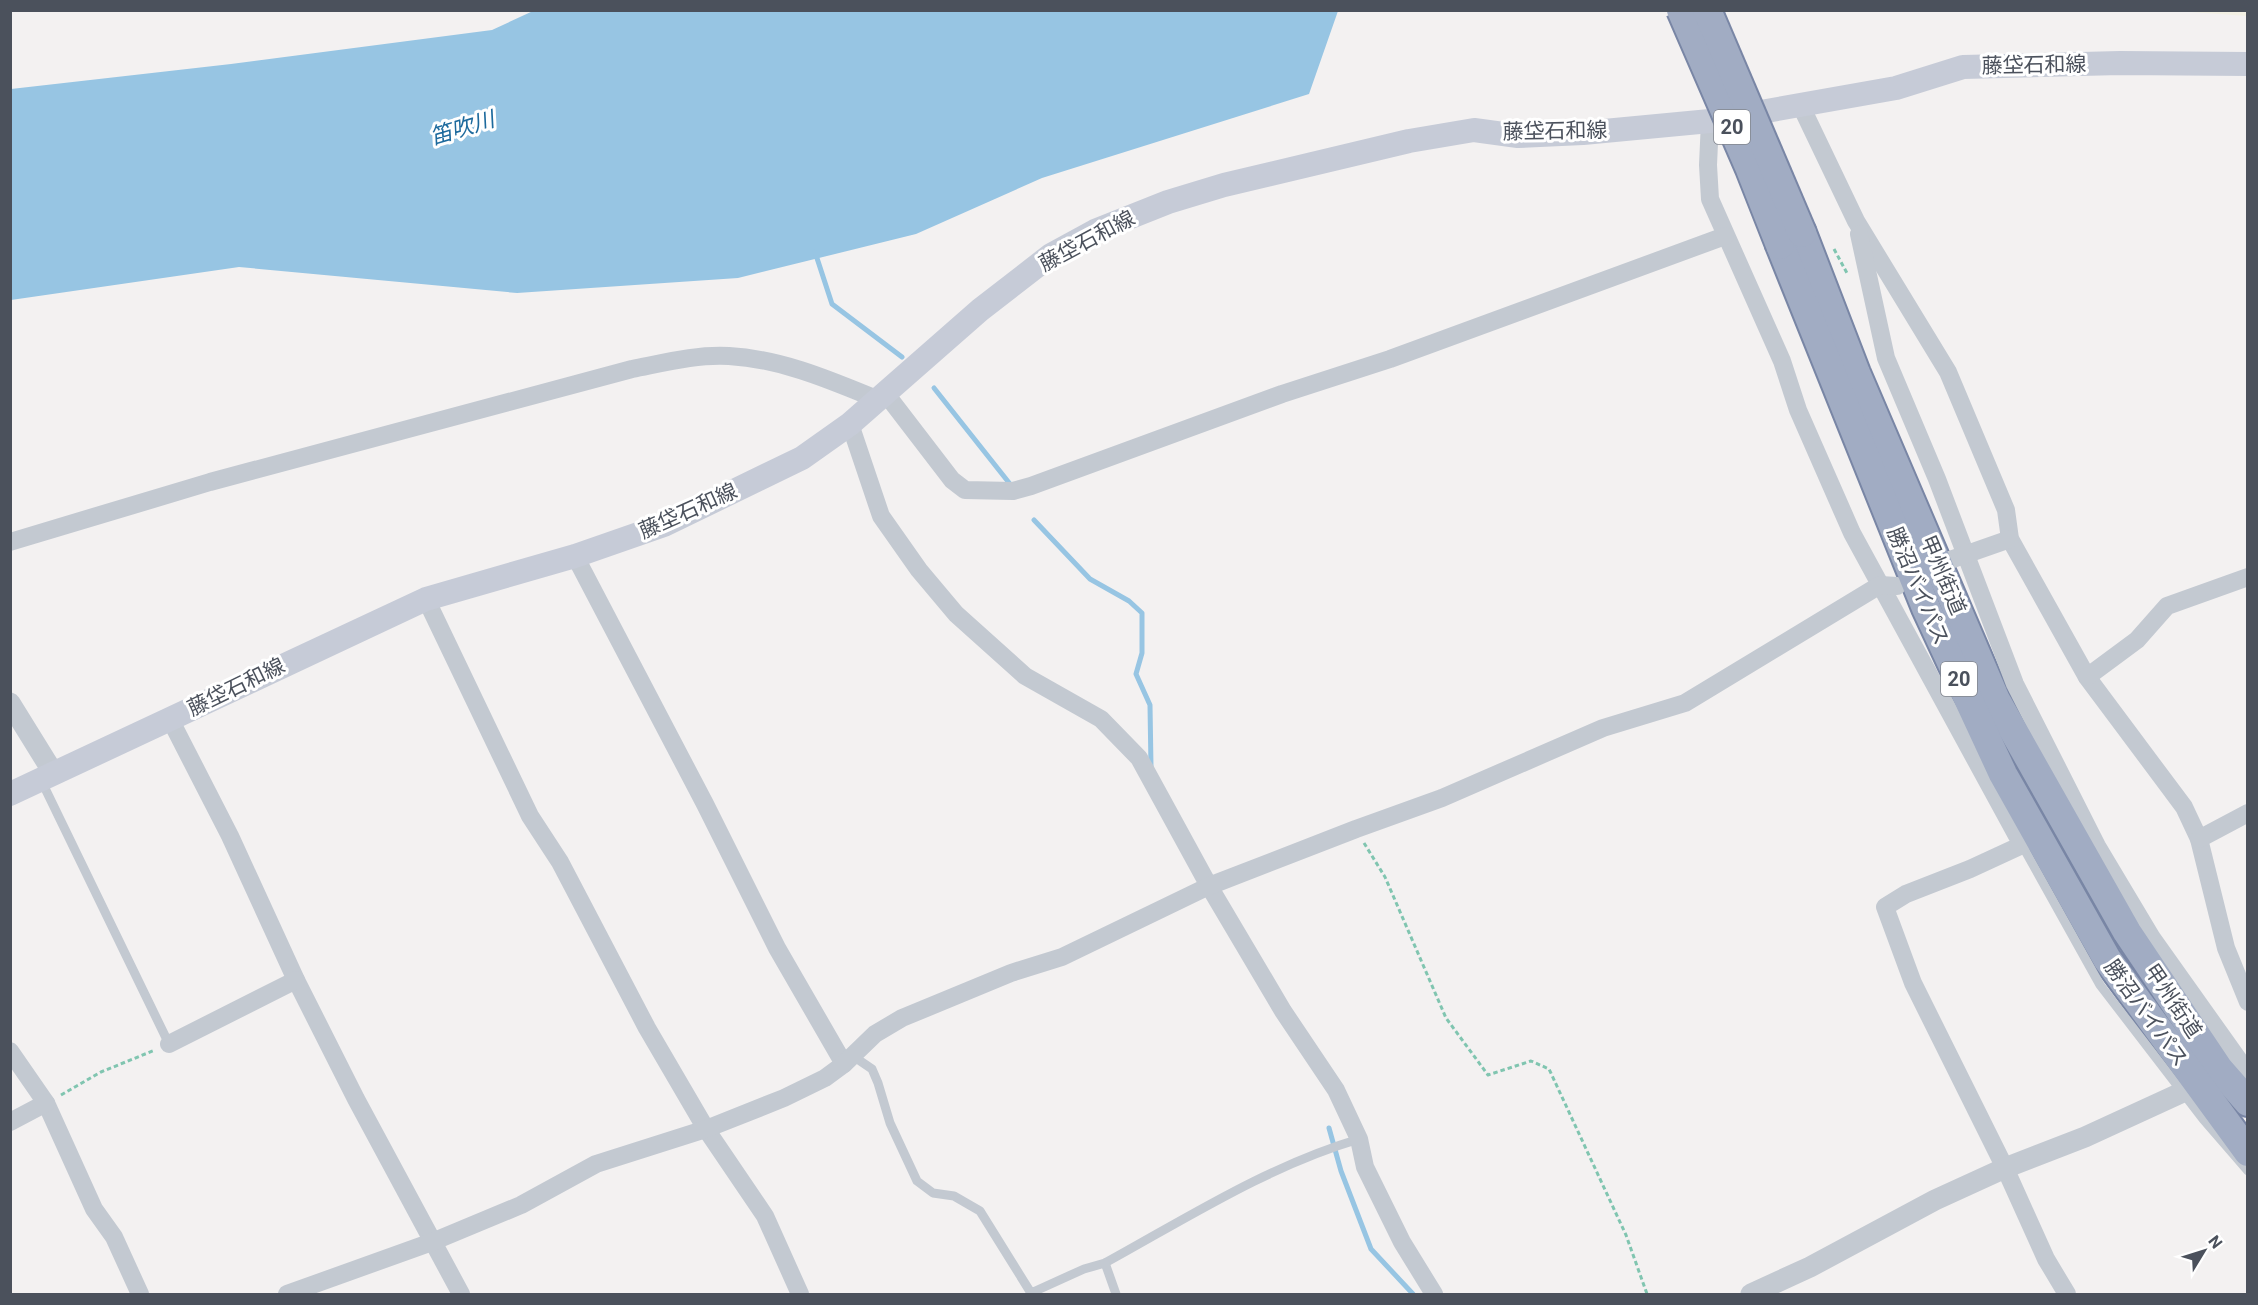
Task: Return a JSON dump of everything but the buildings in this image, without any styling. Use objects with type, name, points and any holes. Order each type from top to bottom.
[{"type":"highway","name":"20","points":[[1681,10],[1745,158],[1791,239]]},
{"type":"highway","name":"甲州街道","points":[[1707,10],[1791,239],[1856,373],[1996,700],[2127,932],[2222,1073],[2247,1102]]},
{"type":"highway","name":"勝沼バイパス","points":[[2222,1073],[2247,1152]]},
{"type":"main road","name":"藤垈石和線","points":[[10,794],[426,599],[575,556],[664,525],[802,458],[850,424],[980,310],[1051,255],[1095,231],[1136,213],[1224,185],[1409,141],[1474,130],[1518,136],[1583,133],[1710,121],[1896,88],[1963,67],[2120,63],[2247,64]]},
{"type":"street","points":[[1801,106],[1856,221],[1948,372],[2006,510],[2010,539],[2087,677],[2184,807],[2199,838],[2226,948],[2247,1002]]},
{"type":"street","points":[[1710,121],[1708,165],[1710,199],[1782,361],[1798,410],[1852,533],[1889,585],[2022,845],[1970,869],[1906,894],[1885,907],[1913,984],[2005,1168],[2046,1259],[2067,1294]]},
{"type":"street","points":[[1751,1294],[1810,1267],[1935,1200],[2005,1168],[2085,1137],[2222,1073],[2152,938],[2097,846],[2015,684],[1958,557],[1886,358],[1856,221]]},
{"type":"street","points":[[10,542],[210,482],[633,369],[686,359],[727,356],[779,363],[884,395],[952,480],[965,490],[1013,491],[1282,394],[1390,359],[1725,236]]},
{"type":"street","points":[[850,424],[881,516],[919,570],[956,614],[1025,676],[1101,719],[1139,758],[1209,886],[1283,1011],[1336,1090],[1351,1141],[1402,1242],[1434,1294]]},
{"type":"street","points":[[1958,557],[2010,539]]},
{"type":"street","points":[[575,556],[705,804],[777,948],[849,1060]]},
{"type":"street","points":[[2087,677],[2137,640],[2167,606],[2247,576]]},
{"type":"street","points":[[287,1294],[432,1242],[521,1204],[596,1164],[706,1129],[814,1083],[849,1060],[875,1034],[902,1018],[1011,973],[1062,957],[1209,886],[1442,798],[1603,728],[1685,703],[1889,585]]},
{"type":"street","points":[[426,599],[530,816],[560,862],[646,1028],[706,1129],[765,1216],[800,1294]]},
{"type":"street","points":[[10,703],[48,777]]},
{"type":"street","points":[[170,719],[230,836],[296,980],[461,1294]]},
{"type":"street","points":[[2199,838],[2247,813]]},
{"type":"street","points":[[169,1044],[296,980]]},
{"type":"street","points":[[10,1051],[46,1103],[94,1209],[114,1237],[140,1294]]},
{"type":"street","points":[[10,1122],[46,1103]]},
{"type":"lane","points":[[48,777],[169,1044]]},
{"type":"lane","points":[[2022,845],[2100,984],[2222,1073],[2247,1171]]},
{"type":"lane","points":[[849,1060],[872,1069],[890,1123],[917,1180],[933,1193],[954,1196],[980,1211],[1031,1293],[1084,1269],[1105,1263],[1246,1186],[1325,1149],[1351,1141]]},
{"type":"lane","points":[[1105,1263],[1116,1294]]},
{"type":"path","points":[[1834,249],[1851,280]]},
{"type":"path","points":[[1356,829],[1385,877],[1446,1018],[1488,1075],[1531,1061],[1549,1069],[1626,1235],[1647,1294]]},
{"type":"path","points":[[46,1103],[101,1072],[169,1044]]},
{"type":"sand","points":[[2176,11],[2247,11],[2247,16]]},
{"type":"water","name":"笛吹川","points":[[533,11],[1338,11],[1309,94],[1042,178],[916,234],[738,278],[517,293],[239,267],[11,300],[11,89],[231,64],[492,30]]},
{"type":"waterway","points":[[815,252],[832,304],[902,357]]},
{"type":"waterway","points":[[934,388],[1010,484]]},
{"type":"waterway","points":[[1034,520],[1090,579],[1129,601],[1142,613],[1142,653],[1136,674],[1150,705],[1151,767]]},
{"type":"waterway","points":[[1329,1128],[1341,1171],[1371,1249],[1413,1294]]}]
